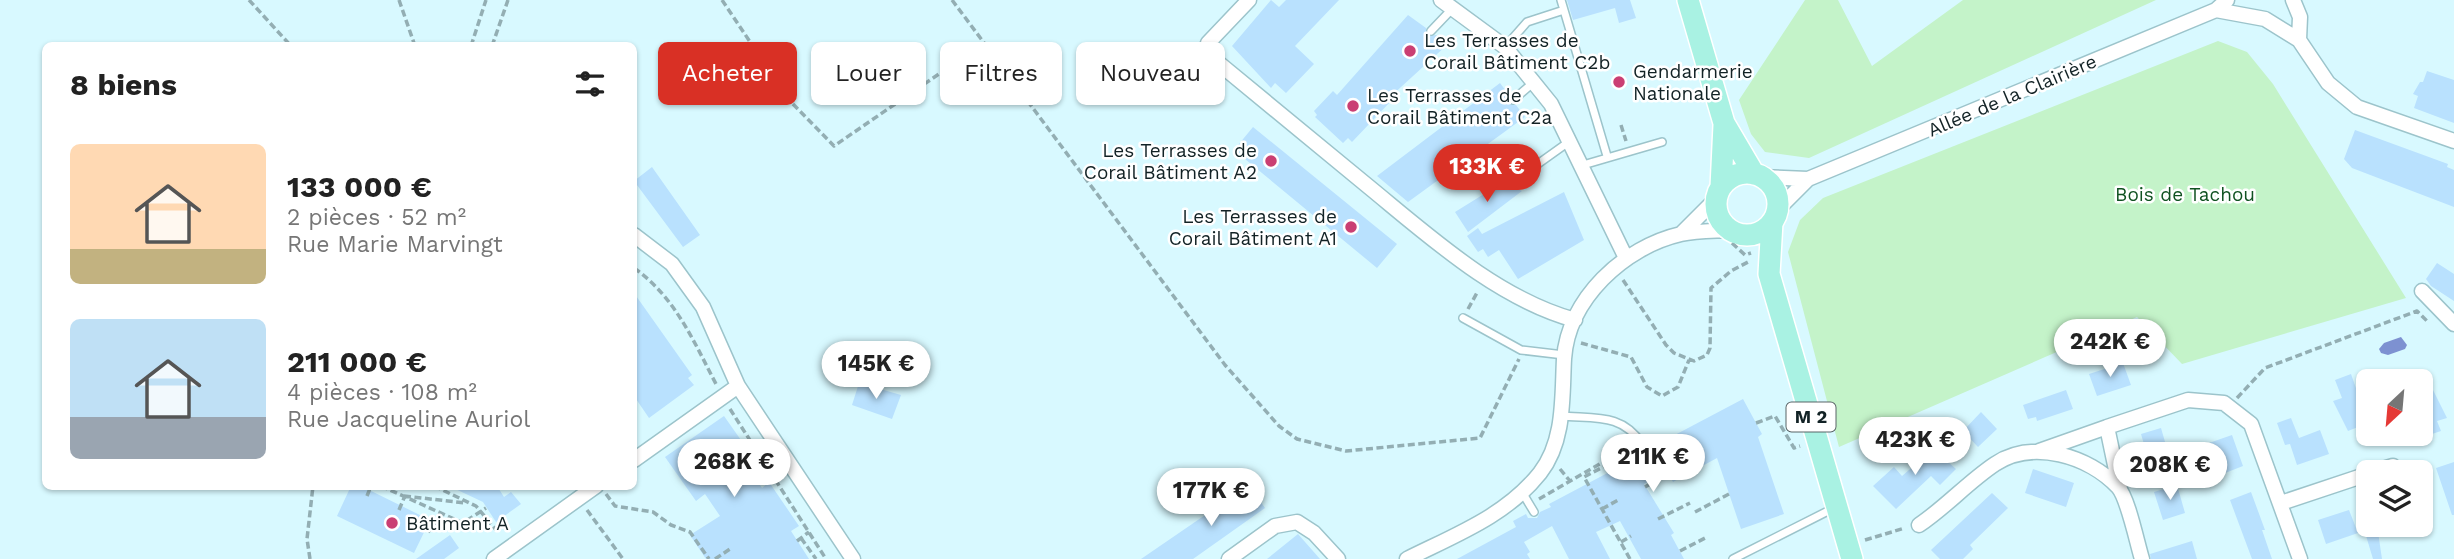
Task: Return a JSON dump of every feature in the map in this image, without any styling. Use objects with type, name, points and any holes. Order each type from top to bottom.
[{"type":"main road","points":[[1688,0],[1724,123],[1758,176],[1776,194],[1775,216],[1757,234],[1734,232],[1718,216],[1724,123]]},
{"type":"main road","points":[[1718,193],[1732,177],[1758,176]]},
{"type":"main road","name":"M 2","points":[[1775,216],[1769,274],[1838,507],[1854,551]]},
{"type":"main road","name":"M 2","points":[[1734,232],[1769,274]]},
{"type":"street","points":[[1249,0],[1212,36],[1208,43],[1210,55],[1393,206],[1487,277],[1554,314],[1576,320]]},
{"type":"street","name":"Allée de la Clairière","points":[[1775,216],[1808,180],[2216,10],[2227,0]]},
{"type":"street","points":[[2293,0],[2300,17],[2299,40]]},
{"type":"street","points":[[1447,4],[1505,47],[1551,104],[1583,165],[1615,241],[1626,258]]},
{"type":"street","points":[[2216,10],[2265,19],[2299,40],[2328,83],[2357,107],[2454,141]]},
{"type":"street","name":"Allée de la Clairière","points":[[1758,176],[1808,180]]},
{"type":"street","points":[[1681,234],[1718,193]]},
{"type":"street","points":[[1407,559],[1503,511],[1528,503],[1556,438],[1562,416],[1564,355],[1569,339],[1576,320],[1612,268],[1626,258],[1681,234],[1734,232]]},
{"type":"street","points":[[637,236],[672,264],[702,307],[738,386],[853,559]]},
{"type":"street","points":[[2422,291],[2454,324]]},
{"type":"street","points":[[637,458],[738,386]]},
{"type":"street","points":[[1919,525],[1945,507],[1996,463],[2188,400],[2224,403],[2251,424],[2300,559]]},
{"type":"street","points":[[2107,428],[2120,489],[2142,559]]},
{"type":"street","points":[[2039,451],[2080,460],[2120,489]]},
{"type":"street","points":[[2281,503],[2356,478]]},
{"type":"street","points":[[494,559],[592,490]]},
{"type":"street","points":[[1229,559],[1275,526],[1297,522],[1314,533],[1338,559]]},
{"type":"lane","points":[[1561,0],[1607,156]]},
{"type":"lane","points":[[1431,31],[1447,4]]},
{"type":"lane","points":[[1505,47],[1527,22],[1564,10]]},
{"type":"lane","points":[[1513,100],[1534,82]]},
{"type":"lane","points":[[1518,184],[1528,172],[1571,140]]},
{"type":"lane","points":[[1583,165],[1662,142]]},
{"type":"lane","points":[[1463,318],[1523,351],[1564,355]]},
{"type":"lane","points":[[1562,416],[1622,423],[1631,427],[1641,444]]},
{"type":"lane","points":[[1733,559],[1838,507]]},
{"type":"path","points":[[249,0],[287,42]]},
{"type":"path","points":[[399,0],[414,42]]},
{"type":"path","points":[[472,42],[486,0]]},
{"type":"path","points":[[493,42],[508,0]]},
{"type":"path","points":[[722,0],[789,100],[834,146],[940,73]]},
{"type":"path","points":[[953,0],[984,42]]},
{"type":"path","points":[[1031,105],[1225,365],[1279,426],[1297,439],[1346,451],[1480,438],[1523,351]]},
{"type":"path","points":[[1621,125],[1629,150]]},
{"type":"path","points":[[1612,268],[1639,302],[1666,345],[1689,360],[1701,359],[1710,348],[1709,299],[1712,288],[1731,271],[1750,261]]},
{"type":"path","points":[[637,270],[655,283],[676,308],[722,397],[826,559]]},
{"type":"path","points":[[1463,318],[1487,277]]},
{"type":"path","points":[[2229,407],[2265,368],[2417,312],[2437,329]]},
{"type":"path","points":[[1569,339],[1631,358],[1647,387],[1662,396],[1678,387],[1689,360]]},
{"type":"path","points":[[1756,423],[1774,416],[1794,448],[1802,446]]},
{"type":"path","points":[[1528,503],[1641,444]]},
{"type":"path","points":[[1630,559],[1584,477],[1641,444]]},
{"type":"path","points":[[1645,486],[1662,477]]},
{"type":"path","points":[[310,559],[307,540],[313,490]]},
{"type":"path","points":[[367,496],[369,490]]},
{"type":"path","points":[[389,490],[442,516],[463,523],[486,508]]},
{"type":"path","points":[[442,490],[471,504],[496,530]]},
{"type":"path","points":[[601,490],[615,506],[653,512],[671,525],[690,532],[709,559]]},
{"type":"path","points":[[1695,512],[1729,495]]},
{"type":"path","points":[[402,496],[471,504]]},
{"type":"path","points":[[399,510],[402,496]]},
{"type":"path","points":[[579,499],[623,559]]},
{"type":"path","points":[[1602,509],[1620,499]]},
{"type":"path","points":[[1658,519],[1690,503]]},
{"type":"path","points":[[428,533],[442,516]]},
{"type":"path","points":[[1854,551],[1919,525]]},
{"type":"path","points":[[809,532],[799,540],[816,559]]},
{"type":"path","points":[[1621,542],[1632,536]]},
{"type":"path","points":[[1680,551],[1707,537]]},
{"type":"path","points":[[715,559],[730,549]]},
{"type":"green space","points":[[1805,0],[1838,0],[1872,66],[1963,0],[2156,0],[1809,158],[1765,152],[1751,134],[1739,100]]},
{"type":"green space","name":"Bois de Tachou","points":[[2218,41],[2247,52],[2273,84],[2406,298],[2182,364],[2137,317],[1839,447],[1788,252],[1800,220],[1823,198]]},
{"type":"water","points":[[2401,337],[2407,345],[2405,349],[2388,355],[2381,353],[2379,349],[2384,343]]},
{"type":"building","points":[[1271,0],[1279,7],[1286,0],[1339,0],[1295,46],[1314,64],[1286,93],[1275,83],[1271,88],[1232,46]]},
{"type":"building","points":[[1567,0],[1630,0],[1636,18],[1619,23],[1615,8],[1573,20]]},
{"type":"building","points":[[1408,15],[1426,28],[1427,36],[1436,35],[1448,44],[1389,98],[1392,100],[1352,142],[1348,138],[1343,143],[1315,117],[1317,115],[1314,111],[1333,91],[1337,95]]},
{"type":"building","points":[[2427,71],[2454,80],[2454,123],[2414,108],[2418,96],[2413,94],[2420,82],[2423,82]]},
{"type":"building","points":[[1500,83],[1509,95],[1508,103],[1516,105],[1525,117],[1408,202],[1377,176]]},
{"type":"building","points":[[1253,127],[1397,244],[1377,268],[1234,150]]},
{"type":"building","points":[[2355,130],[2448,164],[2447,167],[2454,170],[2454,207],[2352,168],[2344,159]]},
{"type":"building","points":[[652,167],[700,235],[683,247],[637,185],[637,179]]},
{"type":"building","points":[[1513,176],[1513,187],[1522,191],[1468,232],[1455,212]]},
{"type":"building","points":[[1564,192],[1584,240],[1518,279],[1499,250],[1488,257],[1483,249],[1478,252],[1467,236],[1478,228],[1482,234]]},
{"type":"building","points":[[2437,263],[2454,274],[2454,301],[2431,286],[2426,279]]},
{"type":"building","points":[[637,297],[692,375],[688,378],[694,385],[649,418],[637,400]]},
{"type":"building","points":[[2123,363],[2131,385],[2097,396],[2089,374]]},
{"type":"building","points":[[2351,374],[2356,388],[2356,428],[2348,431],[2333,401],[2342,398],[2335,380]]},
{"type":"building","points":[[859,383],[901,395],[892,419],[852,405]]},
{"type":"building","points":[[2066,390],[2073,409],[2037,421],[2036,417],[2028,419],[2023,405]]},
{"type":"building","points":[[2433,390],[2447,418],[2437,421],[2441,431],[2433,434]]},
{"type":"building","points":[[1743,399],[1762,434],[1758,437],[1784,514],[1741,529],[1717,458],[1673,482],[1667,471],[1644,484],[1674,533],[1671,535],[1684,559],[1641,559],[1620,521],[1596,532],[1610,559],[1569,559],[1552,526],[1524,542],[1530,552],[1527,554],[1530,559],[1457,559],[1516,527],[1513,521],[1526,514],[1528,518],[1537,518],[1540,512],[1551,507],[1549,504],[1632,460],[1637,469],[1659,456],[1654,446]]},
{"type":"building","points":[[1981,412],[1997,429],[1978,447],[1963,431]]},
{"type":"building","points":[[724,416],[755,460],[746,465],[762,488],[769,482],[799,526],[791,531],[809,559],[706,559],[690,535],[720,516],[705,494],[696,501],[665,457]]},
{"type":"building","points":[[2291,418],[2299,438],[2320,430],[2329,454],[2297,465],[2290,444],[2285,445],[2277,423]]},
{"type":"building","points":[[2161,428],[2170,459],[2150,465],[2141,434]]},
{"type":"building","points":[[2232,435],[2243,466],[2220,475],[2209,443]]},
{"type":"building","points":[[1938,445],[1950,457],[1947,461],[1956,469],[1940,485],[1931,476],[1896,509],[1873,486],[1894,467],[1902,476]]},
{"type":"building","points":[[2454,462],[2454,515],[2452,515],[2436,468]]},
{"type":"building","points":[[2033,469],[2074,483],[2066,507],[2025,493]]},
{"type":"building","points":[[1249,485],[1265,508],[1193,559],[1141,559]]},
{"type":"building","points":[[2177,485],[2185,513],[2163,520],[2154,492]]},
{"type":"building","name":"Bâtiment A","points":[[349,490],[369,490],[430,520],[414,553],[337,516]]},
{"type":"building","points":[[458,490],[500,490],[504,497],[511,492],[521,504],[496,522],[483,502]]},
{"type":"building","points":[[2251,492],[2272,559],[2252,559],[2230,500]]},
{"type":"building","points":[[1992,493],[2008,508],[1970,545],[1973,549],[1963,559],[1940,559],[1931,550]]},
{"type":"building","points":[[2349,510],[2356,534],[2326,544],[2318,520]]},
{"type":"building","points":[[1298,534],[1320,559],[1267,559]]},
{"type":"building","points":[[450,535],[459,548],[444,559],[416,559]]},
{"type":"building","points":[[2366,537],[2379,537],[2382,559],[2373,559]]},
{"type":"building","points":[[2192,541],[2197,559],[2151,559],[2150,554]]},
{"type":"place","name":"Les Terrasses de Corail Bâtiment C2b","points":[[1410,51]]},
{"type":"place","name":"Gendarmerie Nationale","points":[[1619,82]]},
{"type":"place","name":"Les Terrasses de Corail Bâtiment C2a","points":[[1353,106]]},
{"type":"place","name":"Les Terrasses de Corail Bâtiment A2","points":[[1271,161]]},
{"type":"place","name":"Les Terrasses de Corail Bâtiment A1","points":[[1351,227]]},
{"type":"place","name":"Bâtiment A","points":[[392,523]]}]
